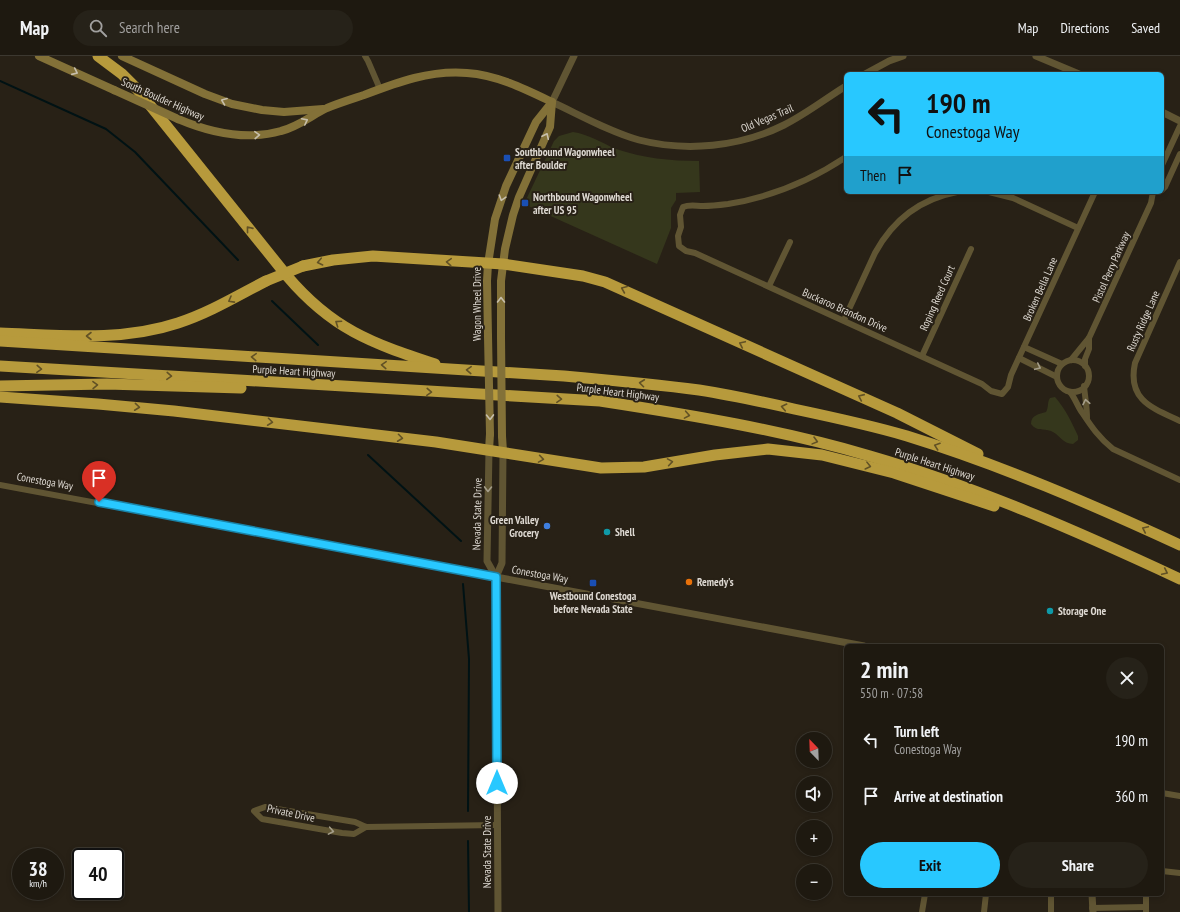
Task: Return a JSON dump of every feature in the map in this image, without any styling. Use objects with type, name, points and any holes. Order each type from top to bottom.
[{"type":"highway","points":[[98,56],[122,74],[137,89],[287,276],[313,304],[337,323],[372,342],[396,352],[451,369]]},
{"type":"highway","points":[[0,333],[108,336],[154,330],[178,324],[197,316],[266,281],[303,266],[333,260],[373,256],[502,264],[583,276],[618,287],[897,413],[1014,472]]},
{"type":"highway","name":"Purple Heart Highway","points":[[0,342],[451,369],[627,382],[699,390],[740,397],[843,419],[907,436],[1014,472],[1180,545]]},
{"type":"highway","name":"Purple Heart Highway","points":[[0,366],[600,401],[689,415],[780,432],[870,456],[974,490],[1104,544],[1180,579]]},
{"type":"highway","points":[[0,386],[107,384],[164,387],[390,389]]},
{"type":"highway","points":[[0,397],[174,411],[436,442],[601,468],[644,466],[715,455],[768,449],[822,455],[894,473],[1104,544]]},
{"type":"main road","name":"South Boulder Highway","points":[[39,56],[198,128],[231,135],[264,135],[283,131],[305,121],[327,108],[410,78],[446,72],[485,75],[505,81],[552,102]]},
{"type":"main road","name":"South Boulder Highway","points":[[122,56],[205,94],[232,104],[262,110],[284,112],[327,108]]},
{"type":"main road","name":"Wagon Wheel Drive","points":[[490,450],[487,281],[495,219],[506,186],[536,122],[552,102]]},
{"type":"main road","name":"Wagon Wheel Drive","points":[[503,452],[501,337],[502,264],[513,215],[531,168],[550,127],[552,102]]},
{"type":"street","points":[[365,56],[380,89]]},
{"type":"street","name":"Wagon Wheel Drive","points":[[552,102],[574,56]]},
{"type":"street","points":[[869,72],[889,61],[903,56]]},
{"type":"street","points":[[1036,56],[1074,72]]},
{"type":"street","name":"Old Vegas Trail","points":[[552,102],[621,134],[639,140],[672,145],[698,146],[722,144],[741,140],[777,128],[801,115],[844,87]]},
{"type":"street","points":[[1164,113],[1180,121]]},
{"type":"street","points":[[1164,161],[1180,126]]},
{"type":"street","name":"Pistol Perry Parkway","points":[[1164,188],[1180,154]]},
{"type":"street","name":"Buckaroo Brandon Drive","points":[[844,158],[820,173],[767,196],[726,204],[703,206],[687,205],[683,207],[680,215],[682,227],[678,236],[679,246],[686,251],[695,253],[922,356],[982,384],[991,391],[1002,394]]},
{"type":"street","points":[[844,320],[875,253],[883,239],[893,227],[918,205],[949,194]]},
{"type":"street","points":[[997,194],[1013,198],[1078,228]]},
{"type":"street","name":"Broken Bella Lane","points":[[1002,394],[1008,387],[1011,375],[1094,194]]},
{"type":"street","name":"Pistol Perry Parkway","points":[[1071,360],[1077,355],[1089,338],[1151,203],[1153,194]]},
{"type":"street","name":"Pistol Perry Parkway","points":[[1151,203],[1158,194]]},
{"type":"street","points":[[769,286],[790,242]]},
{"type":"street","name":"Roping Reed Court","points":[[922,356],[971,249]]},
{"type":"street","name":"Rusty Ridge Lane","points":[[1180,262],[1135,363],[1133,374],[1136,390],[1149,406],[1180,421]]},
{"type":"street","name":"Pistol Perry Parkway","points":[[1085,366],[1085,358],[1089,349],[1089,338]]},
{"type":"street","points":[[1024,347],[1062,364]]},
{"type":"street","points":[[1019,358],[1057,377]]},
{"type":"street","points":[[1087,418],[1080,410],[1076,399],[1070,392],[1060,386],[1057,377],[1058,371],[1062,364],[1071,360],[1078,361],[1085,366],[1088,375],[1084,386],[1087,418],[1090,426],[1097,435],[1113,449],[1180,480]]},
{"type":"street","points":[[1070,392],[1078,391],[1084,386]]},
{"type":"street","name":"Nevada State Drive","points":[[490,450],[487,561],[496,577]]},
{"type":"street","name":"Nevada State Drive","points":[[498,912],[496,577],[502,563],[503,452]]},
{"type":"street","name":"Conestoga Way","points":[[0,485],[853,644]]},
{"type":"street","points":[[1164,793],[1180,796]]},
{"type":"street","name":"Private Drive","points":[[366,827],[354,834],[342,833],[262,819],[254,811],[265,807],[355,822],[366,827],[498,826]]},
{"type":"street","points":[[1164,871],[1180,873]]},
{"type":"street","points":[[922,912],[926,896]]},
{"type":"street","points":[[984,912],[986,896]]},
{"type":"street","points":[[1051,896],[1051,912]]},
{"type":"street","points":[[1092,896],[1092,910],[1146,909],[1146,896]]},
{"type":"green space","points":[[573,132],[590,137],[616,149],[636,155],[667,160],[699,161],[700,192],[676,193],[676,200],[671,208],[671,228],[657,264],[524,204],[554,141],[559,136]]},
{"type":"green space","points":[[1055,397],[1071,420],[1078,436],[1078,440],[1073,444],[1064,441],[1051,431],[1038,429],[1031,424],[1034,417],[1038,414],[1046,412],[1050,398]]},
{"type":"waterway","points":[[0,81],[106,129],[135,152],[238,260]]},
{"type":"waterway","points":[[272,301],[318,345]]},
{"type":"waterway","points":[[368,455],[461,541]]},
{"type":"waterway","points":[[463,584],[469,659],[468,811]]},
{"type":"waterway","points":[[468,841],[469,912]]},
{"type":"place","name":"Southbound Wagonwheel after Boulder","points":[[507,158]]},
{"type":"place","name":"Northbound Wagonwheel after US 95","points":[[525,203]]},
{"type":"place","name":"Green Valley Grocery","points":[[547,526]]},
{"type":"place","name":"Shell","points":[[607,532]]},
{"type":"place","name":"Remedy's","points":[[689,582]]},
{"type":"place","name":"Westbound Conestoga before Nevada State","points":[[593,583]]},
{"type":"place","name":"Storage One","points":[[1050,611]]},
{"type":"route","points":[[99,502],[496,577],[497,783]]}]
